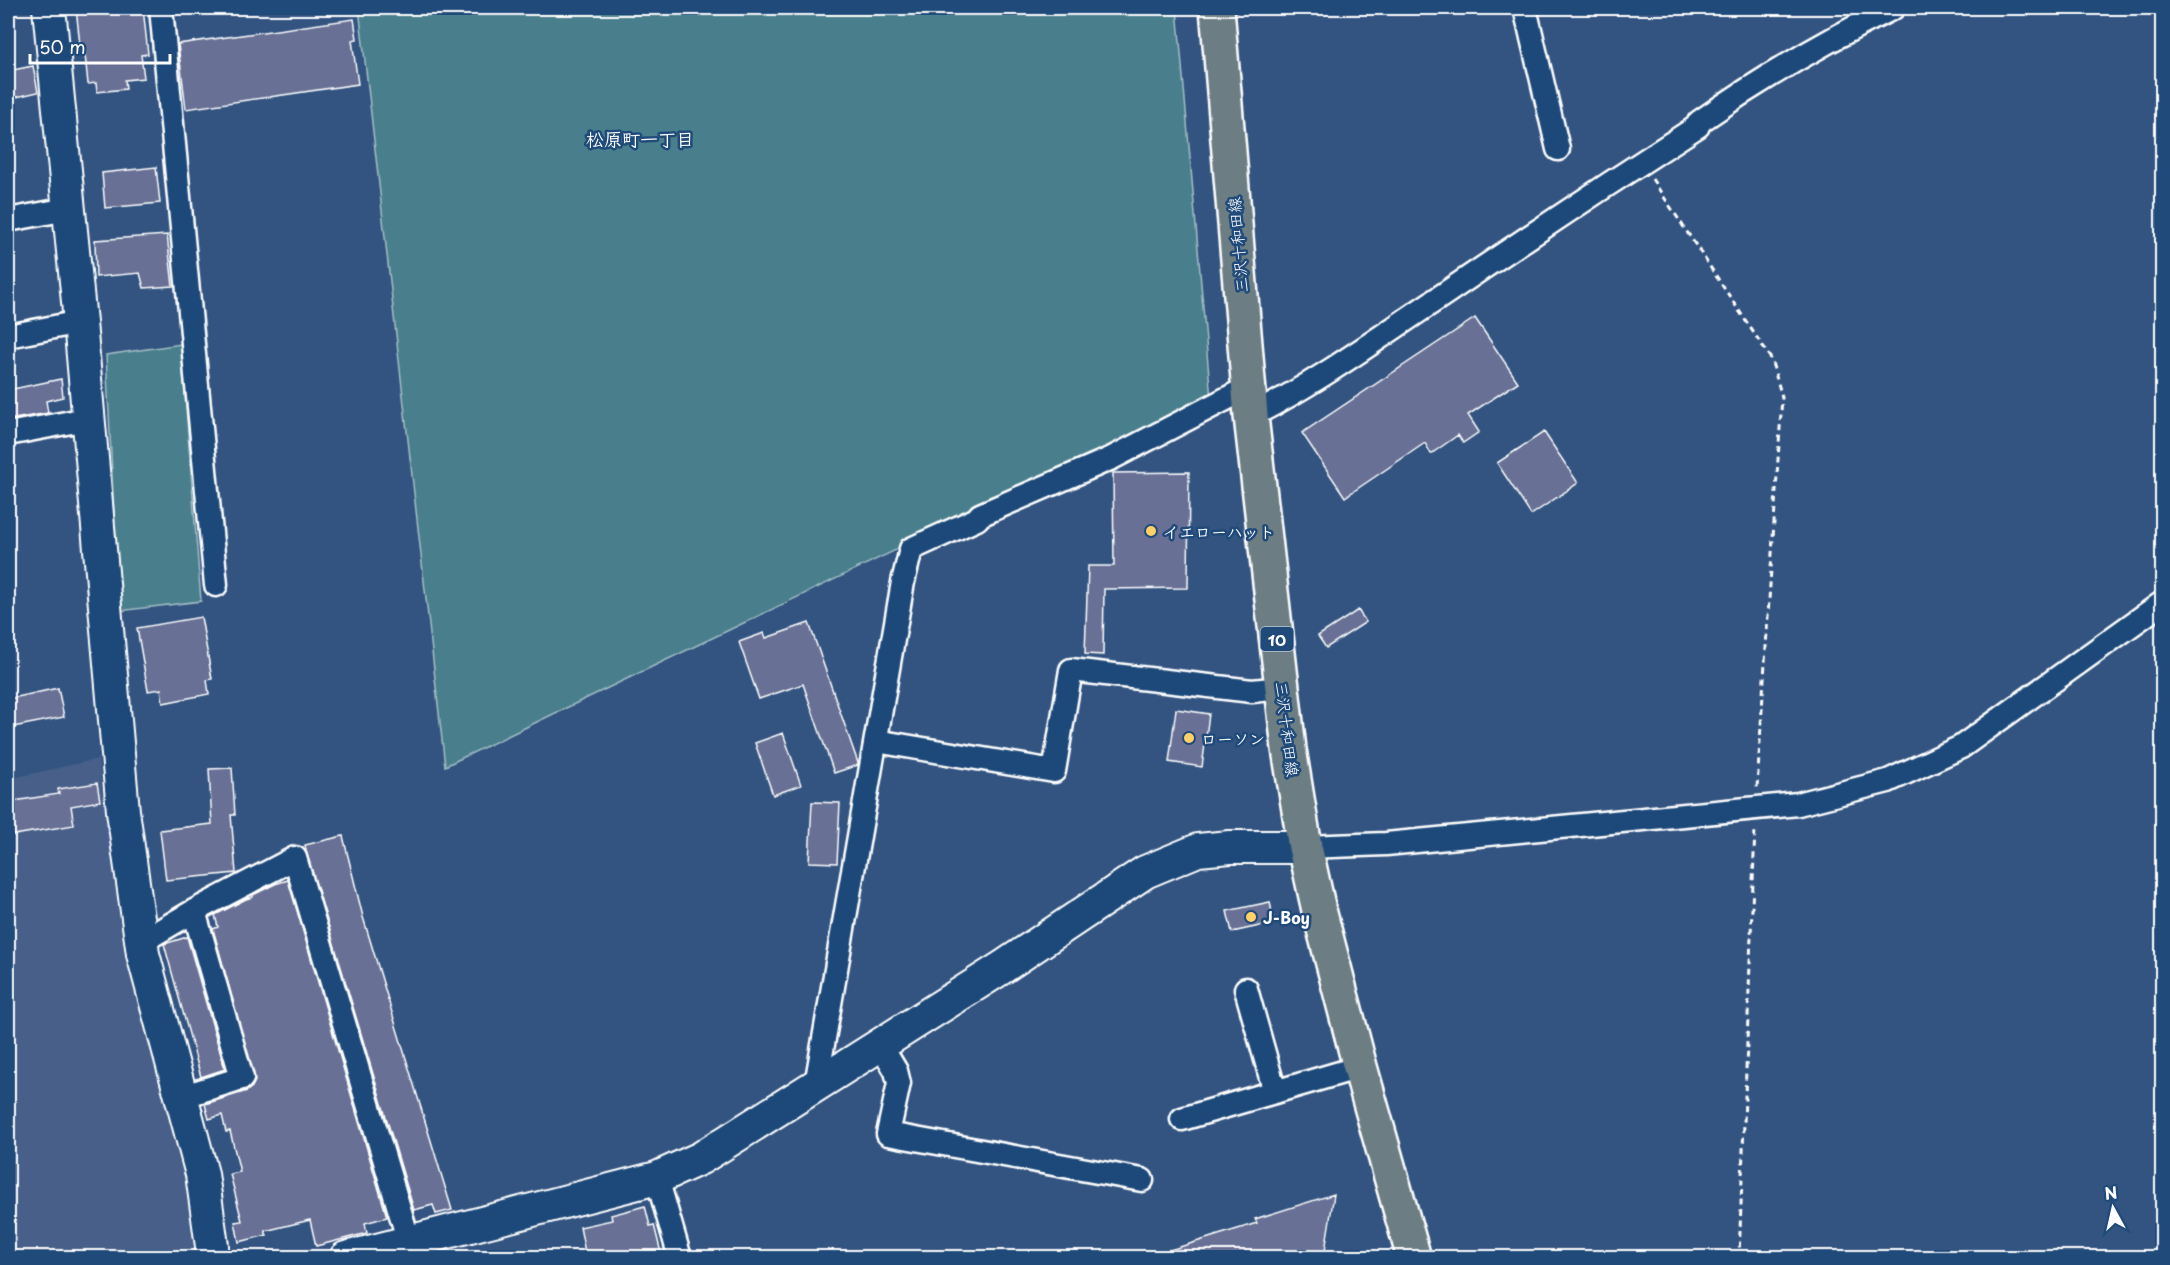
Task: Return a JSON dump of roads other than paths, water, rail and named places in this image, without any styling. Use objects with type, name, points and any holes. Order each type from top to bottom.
[{"type":"main road","name":"三沢十和田線","points":[[1217,8],[1250,401],[1289,749],[1305,847],[1318,906],[1360,1067],[1414,1257]]},
{"type":"street","points":[[49,8],[80,322],[123,811],[143,954],[202,1174],[212,1257]]},
{"type":"street","points":[[161,8],[216,585]]},
{"type":"street","points":[[1525,8],[1558,149]]},
{"type":"street","points":[[816,1085],[911,549],[977,519],[980,515],[1250,401],[1291,394],[1698,126],[1699,122],[1760,81],[1843,32],[1893,8]]},
{"type":"street","points":[[8,220],[68,209]]},
{"type":"street","points":[[8,336],[80,322]]},
{"type":"street","points":[[8,434],[87,418]]},
{"type":"street","points":[[346,1257],[657,1178],[701,1158],[1003,968],[1144,872],[1198,850],[1230,847],[1386,844],[1798,804],[1888,781],[1961,747],[2163,603]]},
{"type":"street","points":[[876,741],[1054,771],[1071,670],[1252,691],[1282,688]]},
{"type":"street","points":[[141,938],[153,935],[194,910],[295,858],[409,1242]]},
{"type":"street","points":[[181,1097],[242,1078],[194,910]]},
{"type":"street","points":[[1246,989],[1275,1092]]},
{"type":"street","points":[[880,1044],[896,1071],[899,1083],[888,1134],[1142,1180]]},
{"type":"street","points":[[1182,1119],[1360,1067]]},
{"type":"street","points":[[657,1178],[680,1257]]},
{"type":"place","name":"イエローハット","points":[[1151,531]]},
{"type":"place","name":"ローソン","points":[[1189,738]]},
{"type":"place","name":"J-Boy","points":[[1251,917]]},
{"type":"district","name":"松原町一丁目","points":[[640,138]]}]
